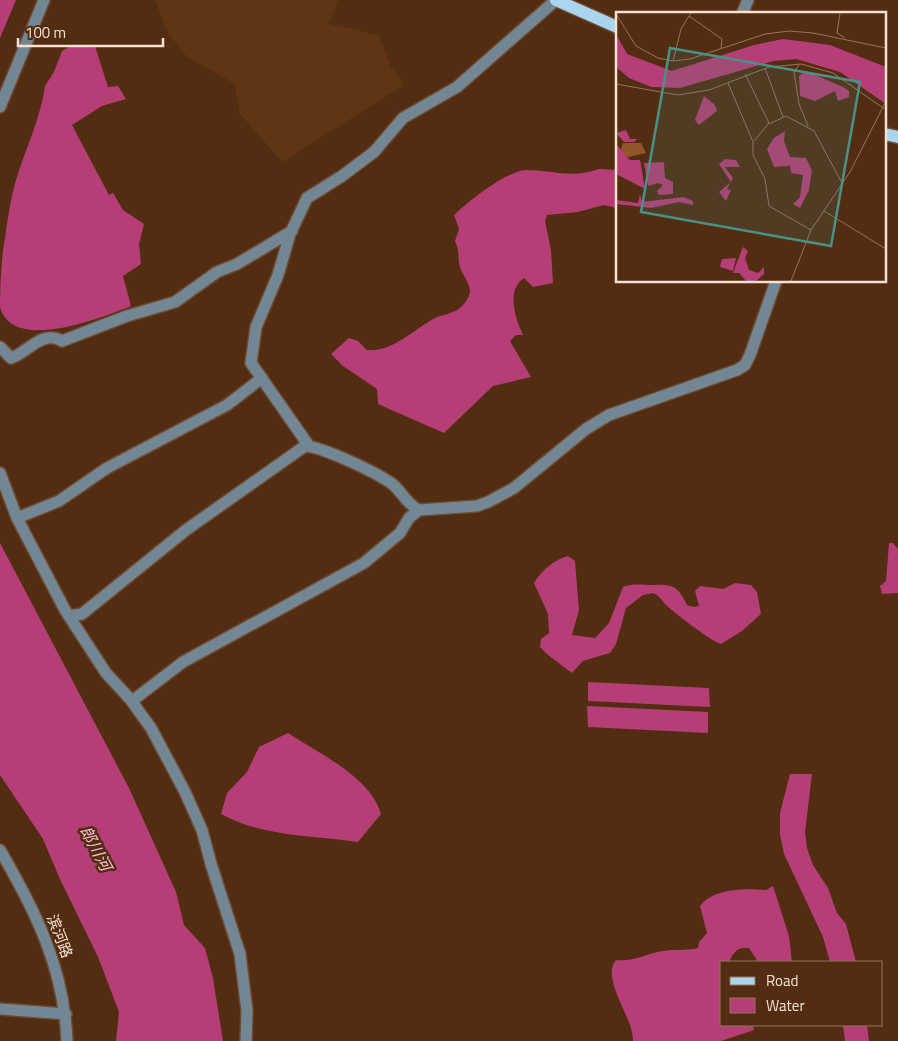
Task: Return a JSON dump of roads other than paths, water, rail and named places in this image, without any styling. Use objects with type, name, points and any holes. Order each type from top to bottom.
[{"type":"main road","points":[[556,0],[616,27]]},
{"type":"street","points":[[0,108],[44,0]]},
{"type":"street","points":[[308,446],[251,363],[256,327],[278,275],[292,231],[306,198],[342,176],[374,152],[403,118],[457,87],[556,0]]},
{"type":"street","points":[[743,12],[748,0]]},
{"type":"street","points":[[0,347],[11,358],[21,354],[39,340],[54,338],[62,341],[135,313],[176,302],[217,272],[237,264],[292,231]]},
{"type":"street","points":[[69,616],[82,614],[186,530],[301,448],[308,446],[319,448],[392,484],[413,508],[419,510],[478,506],[488,502],[514,488],[586,429],[609,415],[737,370],[745,365],[776,282]]},
{"type":"street","points":[[17,518],[59,501],[108,468],[227,405],[262,378]]},
{"type":"street","points":[[0,474],[17,518],[69,616],[106,673],[132,701],[151,728],[186,792],[202,830],[240,954],[247,1011],[246,1041]]},
{"type":"street","points":[[132,701],[183,662],[364,563],[400,533],[409,518],[419,510]]},
{"type":"street","name":"滨河路","points":[[0,850],[40,924],[58,974],[66,1014],[67,1041]]},
{"type":"street","points":[[0,1009],[66,1014]]},
{"type":"water","points":[[0,0],[16,0],[0,38]]},
{"type":"water","points":[[95,46],[108,87],[118,86],[126,99],[102,106],[72,125],[109,195],[113,193],[123,210],[144,224],[139,244],[141,264],[123,276],[131,306],[81,324],[40,330],[22,328],[8,321],[0,307],[2,257],[14,189],[43,98],[45,86],[54,72],[62,51],[69,47]]},
{"type":"water","points":[[599,169],[616,170],[616,208],[604,205],[578,212],[547,215],[545,221],[551,250],[553,283],[533,287],[524,278],[518,283],[515,290],[515,313],[523,335],[516,335],[510,341],[531,377],[493,386],[444,433],[378,404],[377,389],[343,366],[331,354],[349,338],[358,341],[367,350],[386,348],[435,318],[459,309],[463,305],[470,292],[460,267],[455,241],[459,229],[454,215],[488,188],[508,175],[526,170],[570,174]]},
{"type":"water","name":"郎川河","points":[[0,543],[129,788],[176,892],[184,925],[205,948],[213,978],[223,1041],[116,1041],[119,1012],[98,957],[59,877],[43,839],[0,775]]},
{"type":"water","points":[[889,543],[893,543],[898,549],[898,593],[882,594],[880,586],[886,581]]},
{"type":"water","points":[[568,556],[575,561],[579,610],[572,635],[595,638],[609,623],[623,587],[638,584],[671,586],[678,590],[687,605],[694,607],[699,606],[695,591],[700,586],[723,589],[735,583],[751,585],[757,592],[761,614],[742,631],[721,644],[686,621],[655,594],[643,595],[626,608],[616,644],[610,653],[583,661],[572,673],[540,647],[541,639],[549,633],[548,614],[534,583],[549,566]]},
{"type":"water","points":[[588,682],[709,688],[710,707],[588,701]]},
{"type":"water","points":[[587,706],[708,712],[708,733],[588,727]]},
{"type":"water","points":[[288,733],[355,777],[375,801],[381,814],[358,842],[270,831],[237,822],[221,814],[227,793],[247,772],[259,747]]},
{"type":"water","points":[[790,774],[812,774],[805,832],[807,848],[813,865],[828,888],[837,913],[846,924],[856,961],[830,961],[823,937],[784,854],[780,835],[780,813]]},
{"type":"water","points":[[773,886],[789,936],[792,961],[757,961],[749,948],[742,948],[736,951],[730,961],[720,961],[720,1026],[753,1026],[754,1030],[721,1041],[633,1041],[629,1021],[612,977],[612,968],[616,960],[634,959],[662,951],[698,948],[699,942],[707,933],[700,906],[706,900],[721,892],[730,890],[766,890]]},
{"type":"water","points":[[843,1026],[867,1026],[869,1041],[845,1041]]}]
